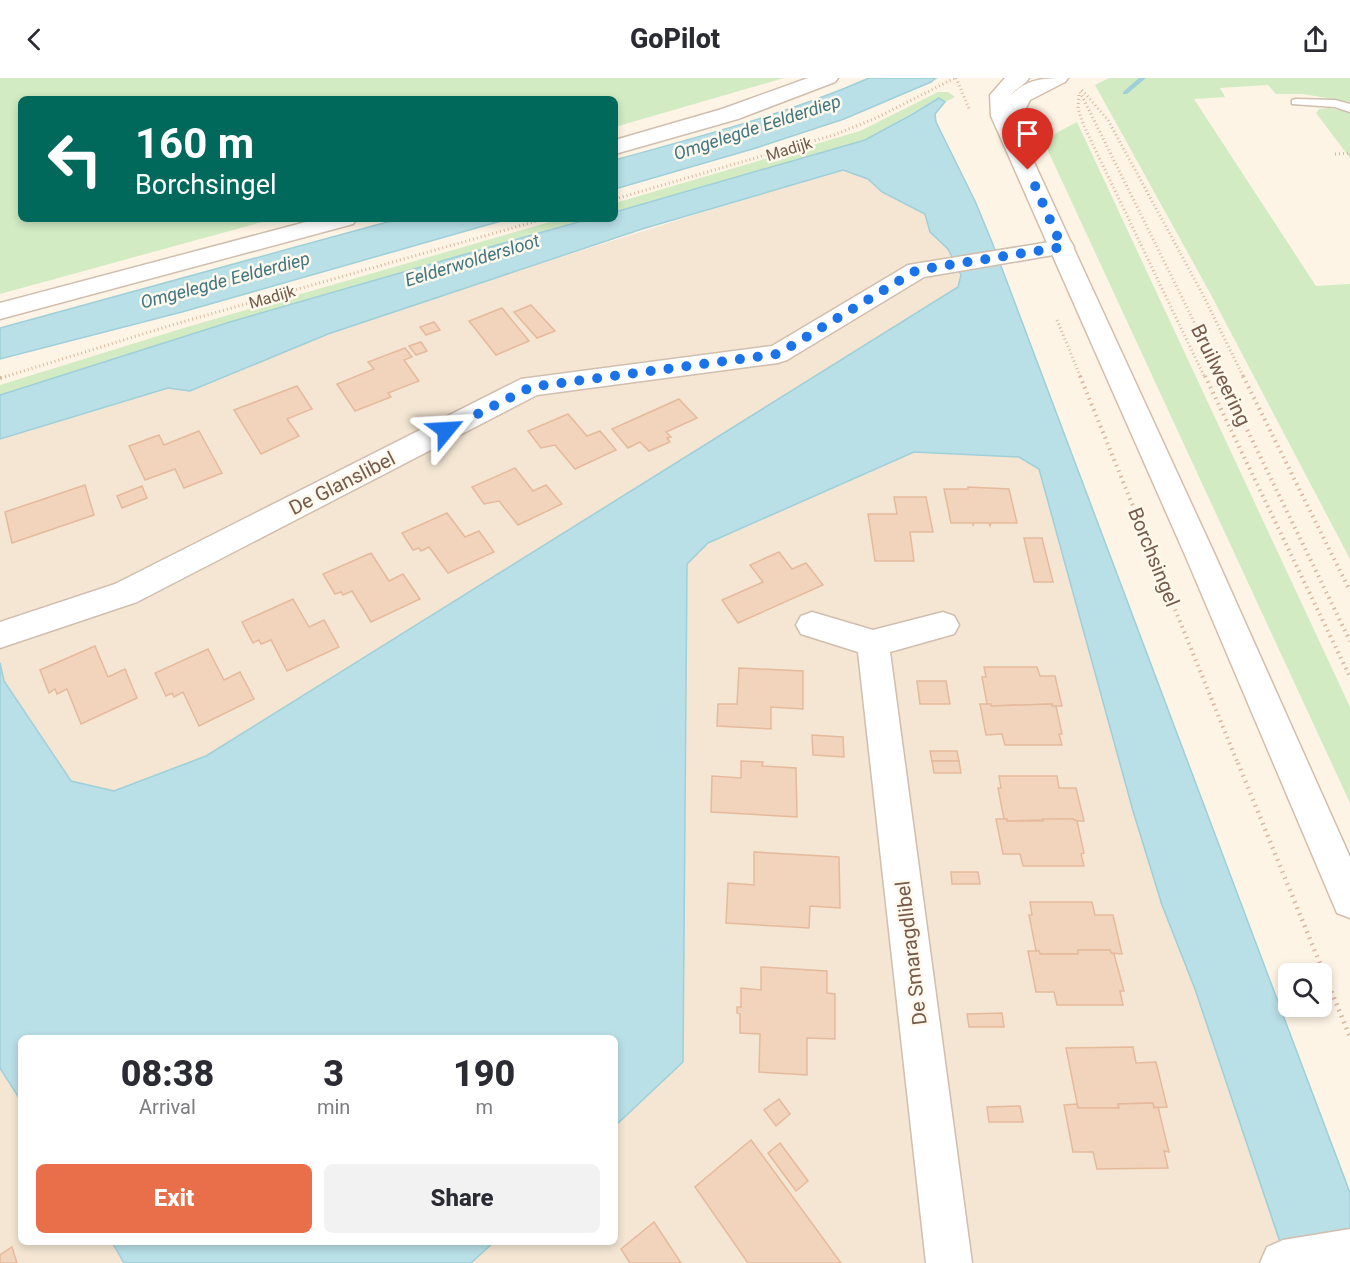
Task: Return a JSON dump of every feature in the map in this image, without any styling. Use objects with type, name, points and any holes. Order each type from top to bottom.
[{"type":"street","points":[[618,146],[730,114],[828,78]]},
{"type":"street","name":"Borchsingel","points":[[1019,78],[1008,84],[1000,97],[1000,114],[1205,566],[1350,900]]},
{"type":"street","points":[[1010,132],[1012,110],[1019,101],[1033,89],[1067,81]]},
{"type":"street","points":[[0,311],[334,222]]},
{"type":"street","name":"De Glanslibel","points":[[1,634],[126,593],[531,387],[778,354],[917,270],[937,265],[1062,247]]},
{"type":"street","points":[[812,625],[873,643],[943,625]]},
{"type":"street","name":"De Smaragdlibel","points":[[873,643],[949,1263]]},
{"type":"street","points":[[1284,1263],[1350,1251]]},
{"type":"lane","points":[[1296,102],[1335,104],[1350,108]]},
{"type":"path","points":[[956,78],[974,122]]},
{"type":"path","name":"Madijk","points":[[618,198],[834,135],[876,118],[956,78]]},
{"type":"path","name":"Bruilweering","points":[[1067,81],[1108,120],[1203,295],[1350,591]]},
{"type":"path","name":"Bruilweering","points":[[1067,81],[1154,237],[1350,641]]},
{"type":"path","name":"Bruilweering","points":[[1078,90],[1080,97],[1078,108],[1083,124],[1350,677]]},
{"type":"path","points":[[1335,154],[1350,153]]},
{"type":"path","name":"Madijk","points":[[0,378],[171,325],[533,222]]},
{"type":"path","name":"Borchsingel","points":[[1056,319],[1350,1037]]},
{"type":"shaded area","points":[[859,163],[954,223],[981,290],[0,896],[0,434]]},
{"type":"shaded area","points":[[897,438],[1040,438],[1311,1263],[417,1263],[437,1245],[618,1245],[618,1035],[646,549]]},
{"type":"shaded area","points":[[0,922],[20,1035],[18,1035],[18,1245],[169,1245],[178,1263],[0,1263]]},
{"type":"green space","points":[[0,78],[784,78],[618,126],[618,96],[18,96],[18,222],[262,222],[0,294]]},
{"type":"green space","points":[[1109,78],[1350,78],[1350,102],[1303,94],[1276,94],[1268,85],[1220,88],[1225,97],[1194,99],[1316,286],[1350,284],[1350,559],[1210,293],[1095,85]]},
{"type":"green space","points":[[938,92],[948,92],[955,97],[945,102],[938,98],[865,140],[618,211],[618,202],[860,131]]},
{"type":"green space","points":[[1329,108],[1350,112],[1350,158],[1316,113],[1319,109]]},
{"type":"green space","points":[[1077,122],[1350,707],[1350,803],[1043,140]]},
{"type":"green space","points":[[550,222],[579,222],[230,322],[0,395],[0,385],[187,327]]},
{"type":"water","name":"Omgelegde Eelderdiep","points":[[869,78],[936,78],[844,119],[756,148],[618,188],[618,159],[712,133],[838,91]]},
{"type":"water","points":[[939,98],[945,102],[935,114],[936,122],[975,201],[992,242],[1278,1002],[1278,1017],[1284,1017],[1350,1193],[1350,1263],[1287,1263],[1195,989],[1162,905],[1133,811],[1039,469],[1019,457],[914,452],[708,543],[687,564],[683,1062],[618,1123],[618,1035],[18,1035],[18,1096],[0,1068],[0,663],[4,681],[71,781],[114,791],[206,756],[958,287],[961,275],[948,249],[930,232],[925,214],[882,192],[868,179],[843,170],[642,229],[328,334],[190,391],[168,388],[0,439],[0,395],[230,322],[578,222],[618,222],[618,211],[865,140]]},
{"type":"water","name":"Omgelegde Eelderdiep","points":[[387,222],[497,222],[182,312],[0,359],[0,328]]},
{"type":"water","points":[[114,1245],[491,1245],[471,1263],[124,1263]]},
{"type":"building","points":[[531,305],[555,331],[537,338],[514,312]]},
{"type":"building","points":[[502,308],[529,341],[496,355],[469,321]]},
{"type":"building","points":[[434,322],[440,330],[426,335],[420,327]]},
{"type":"building","points":[[421,342],[427,351],[416,355],[409,346]]},
{"type":"building","points":[[405,348],[412,357],[404,360],[419,381],[388,393],[391,397],[355,411],[337,384],[374,369],[368,362]]},
{"type":"building","points":[[297,386],[312,409],[287,419],[299,436],[261,454],[234,410]]},
{"type":"building","points":[[679,399],[697,418],[666,432],[671,437],[667,438],[670,442],[649,451],[640,442],[628,448],[612,429]]},
{"type":"building","points":[[568,414],[587,436],[600,431],[616,450],[575,469],[555,445],[541,448],[528,431]]},
{"type":"building","points":[[199,431],[222,473],[184,488],[175,469],[145,480],[129,446],[159,435],[164,445]]},
{"type":"building","points":[[515,468],[533,491],[546,485],[562,504],[518,525],[499,501],[484,504],[472,487]]},
{"type":"building","points":[[85,485],[94,515],[12,543],[5,512]]},
{"type":"building","points":[[142,486],[147,498],[122,508],[117,496]]},
{"type":"building","points":[[968,487],[1009,489],[1017,523],[991,523],[990,526],[989,523],[974,523],[973,526],[973,523],[951,523],[944,489],[968,489]]},
{"type":"building","points":[[894,497],[926,497],[933,532],[910,532],[914,561],[875,561],[868,514],[897,514]]},
{"type":"building","points":[[447,513],[465,537],[479,531],[494,552],[448,573],[429,547],[421,551],[419,548],[413,550],[402,533]]},
{"type":"building","points":[[1024,538],[1042,538],[1053,582],[1034,582]]},
{"type":"building","points":[[779,552],[792,569],[806,563],[823,585],[738,623],[722,600],[763,582],[750,565]]},
{"type":"building","points":[[371,553],[389,581],[403,574],[420,599],[371,622],[352,591],[343,595],[341,592],[335,594],[323,574]]},
{"type":"building","points":[[293,599],[309,627],[324,620],[339,647],[287,671],[271,640],[261,644],[259,640],[253,643],[242,622]]},
{"type":"building","points":[[95,646],[108,677],[125,669],[137,698],[81,724],[67,689],[57,694],[55,689],[49,693],[40,670]]},
{"type":"building","points":[[208,649],[224,680],[240,672],[254,699],[199,726],[183,692],[174,697],[172,693],[166,696],[155,673]]},
{"type":"building","points":[[984,667],[1037,667],[1040,676],[1055,676],[1062,706],[1052,706],[1052,704],[991,706],[987,704],[982,677],[986,677]]},
{"type":"building","points":[[739,668],[803,671],[803,709],[771,707],[771,729],[717,726],[718,704],[737,704]]},
{"type":"building","points":[[917,681],[946,681],[950,704],[920,704]]},
{"type":"building","points":[[980,704],[991,704],[991,706],[1052,704],[1056,706],[1062,745],[1005,745],[1002,734],[986,735]]},
{"type":"building","points":[[812,735],[843,737],[844,757],[813,755]]},
{"type":"building","points":[[930,751],[957,751],[959,761],[932,761]]},
{"type":"building","points":[[741,761],[763,762],[762,766],[796,768],[797,817],[711,812],[712,776],[741,778]]},
{"type":"building","points":[[932,761],[959,761],[961,773],[934,773]]},
{"type":"building","points":[[999,776],[1057,776],[1059,788],[1076,788],[1084,821],[1073,821],[1073,819],[1007,821],[1004,819],[998,788],[1001,788]]},
{"type":"building","points":[[996,819],[1043,821],[1043,819],[1073,819],[1077,821],[1084,853],[1081,854],[1084,866],[1023,866],[1020,854],[1003,854]]},
{"type":"building","points":[[754,852],[839,857],[840,908],[810,906],[809,928],[726,923],[728,883],[754,885]]},
{"type":"building","points":[[951,872],[978,872],[980,884],[952,884]]},
{"type":"building","points":[[1030,902],[1092,902],[1095,915],[1113,915],[1122,954],[1111,953],[1110,950],[1078,950],[1078,954],[1040,954],[1036,951],[1029,915],[1032,915]]},
{"type":"building","points":[[1078,950],[1110,950],[1114,954],[1124,991],[1120,991],[1123,1005],[1057,1005],[1054,992],[1036,992],[1028,951],[1039,951],[1040,954],[1078,954]]},
{"type":"building","points":[[761,967],[827,971],[827,993],[835,994],[835,1039],[807,1038],[807,1075],[759,1072],[760,1034],[740,1033],[740,1014],[737,1013],[737,1007],[741,1007],[741,988],[761,990]]},
{"type":"building","points":[[1002,1013],[1004,1027],[969,1027],[967,1014]]},
{"type":"building","points":[[1133,1047],[1136,1063],[1156,1062],[1167,1107],[1154,1108],[1153,1103],[1118,1104],[1119,1108],[1078,1108],[1066,1048]]},
{"type":"building","points":[[779,1099],[790,1114],[776,1126],[764,1110]]},
{"type":"building","points":[[1153,1103],[1154,1108],[1158,1107],[1169,1152],[1164,1151],[1168,1168],[1097,1169],[1093,1152],[1073,1152],[1064,1105],[1077,1104],[1078,1108],[1119,1108],[1118,1104]]},
{"type":"building","points":[[1020,1106],[1023,1122],[989,1122],[987,1107]]},
{"type":"building","points":[[751,1140],[841,1263],[748,1263],[695,1187]]},
{"type":"building","points":[[780,1143],[808,1181],[796,1191],[768,1153]]},
{"type":"building","points":[[654,1222],[681,1263],[630,1263],[621,1249]]},
{"type":"building","points":[[12,1247],[17,1263],[0,1263],[0,1255]]},
{"type":"waterway","name":"Eelderwoldersloot","points":[[1125,93],[1143,78]]},
{"type":"route","points":[[446,430],[531,387],[778,354],[917,270],[937,265],[1062,247],[1028,170]]}]
